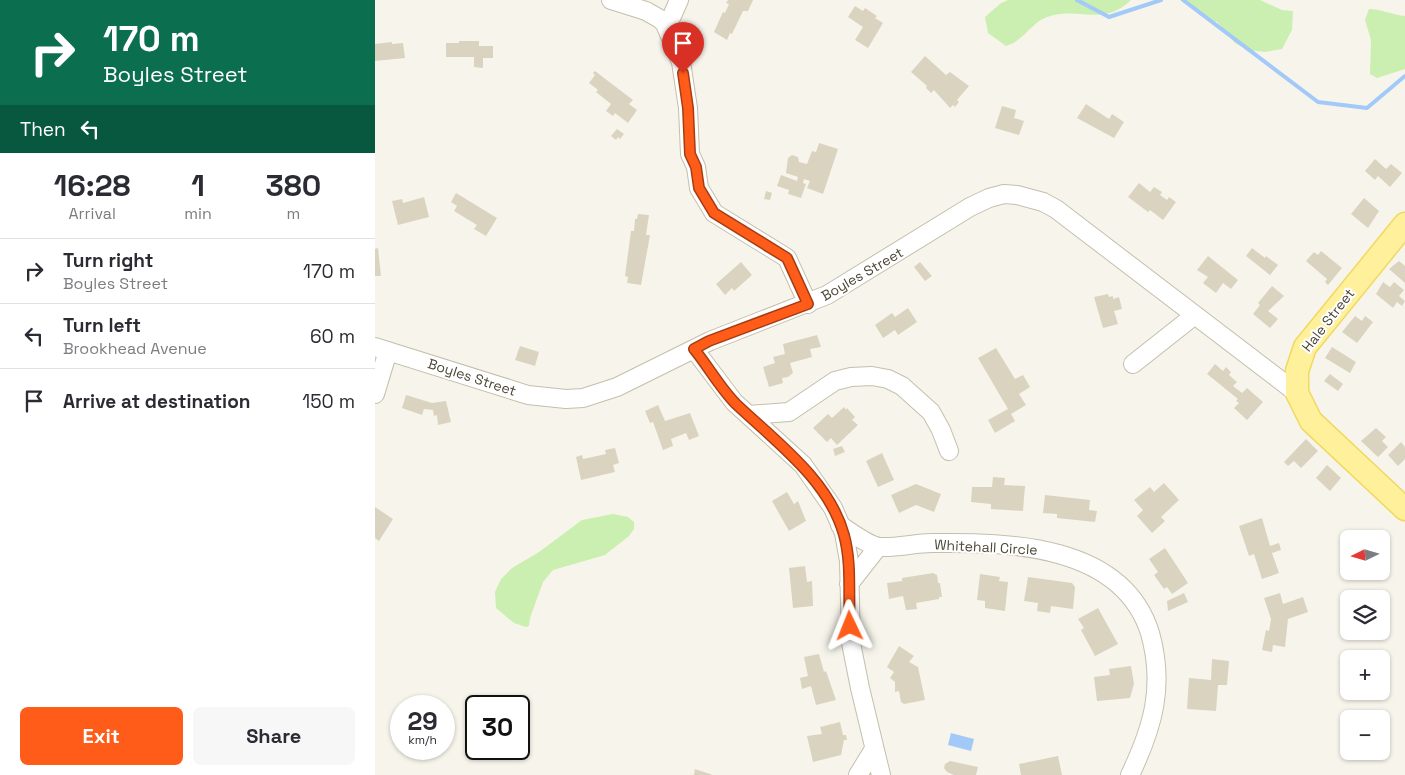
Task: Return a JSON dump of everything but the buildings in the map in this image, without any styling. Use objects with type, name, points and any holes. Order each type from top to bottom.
[{"type":"main road","name":"Hale Street","points":[[1405,224],[1305,347],[1297,371],[1297,393],[1311,421],[1405,509]]},
{"type":"street","points":[[611,0],[646,11],[660,18],[665,24],[676,48],[682,69],[688,108],[690,154],[696,167],[699,188],[714,213],[787,258],[808,304]]},
{"type":"street","points":[[665,24],[672,16],[679,0]]},
{"type":"street","name":"Boyles Street","points":[[382,349],[529,395],[566,399],[583,398],[617,387],[719,337],[827,296],[970,207],[1003,194],[1032,198],[1056,209],[1297,393]]},
{"type":"street","points":[[1133,364],[1195,314]]},
{"type":"street","points":[[375,394],[382,349]]},
{"type":"street","points":[[694,349],[734,402],[803,465],[833,508],[844,533],[849,560],[851,643],[881,775]]},
{"type":"street","points":[[748,415],[789,412],[835,381],[851,377],[872,376],[888,379],[902,386],[931,412],[941,430],[949,451]]},
{"type":"street","points":[[840,525],[878,547],[849,584]]},
{"type":"street","name":"Whitehall Circle","points":[[878,547],[931,543],[1035,548],[1068,556],[1098,568],[1125,590],[1146,621],[1157,656],[1157,698],[1145,743],[1130,775]]},
{"type":"street","points":[[857,775],[874,749]]},
{"type":"green space","points":[[1008,0],[1131,0],[1121,8],[1102,15],[1062,14],[1043,18],[1019,39],[1006,46],[988,33],[985,17],[1001,3]]},
{"type":"green space","points":[[1180,0],[1260,0],[1282,10],[1293,11],[1292,30],[1282,49],[1265,52],[1248,50],[1235,43],[1217,22],[1207,20],[1199,12]]},
{"type":"green space","points":[[1369,9],[1405,16],[1405,69],[1377,78],[1370,74],[1371,40],[1365,20]]},
{"type":"green space","points":[[613,514],[628,517],[634,522],[634,529],[629,536],[605,555],[553,570],[543,582],[529,626],[526,627],[514,623],[496,608],[495,592],[501,579],[512,568],[539,552],[582,520]]},
{"type":"water","points":[[951,733],[974,739],[971,751],[948,745]]},
{"type":"waterway","points":[[1077,0],[1109,17],[1161,0]]},
{"type":"waterway","points":[[1183,0],[1318,102],[1367,108],[1405,76]]},
{"type":"route","points":[[683,73],[688,108],[690,154],[696,167],[699,188],[714,213],[787,258],[799,280],[808,304],[781,312],[694,349],[734,402],[803,465],[833,508],[844,533],[849,560],[850,626]]}]
